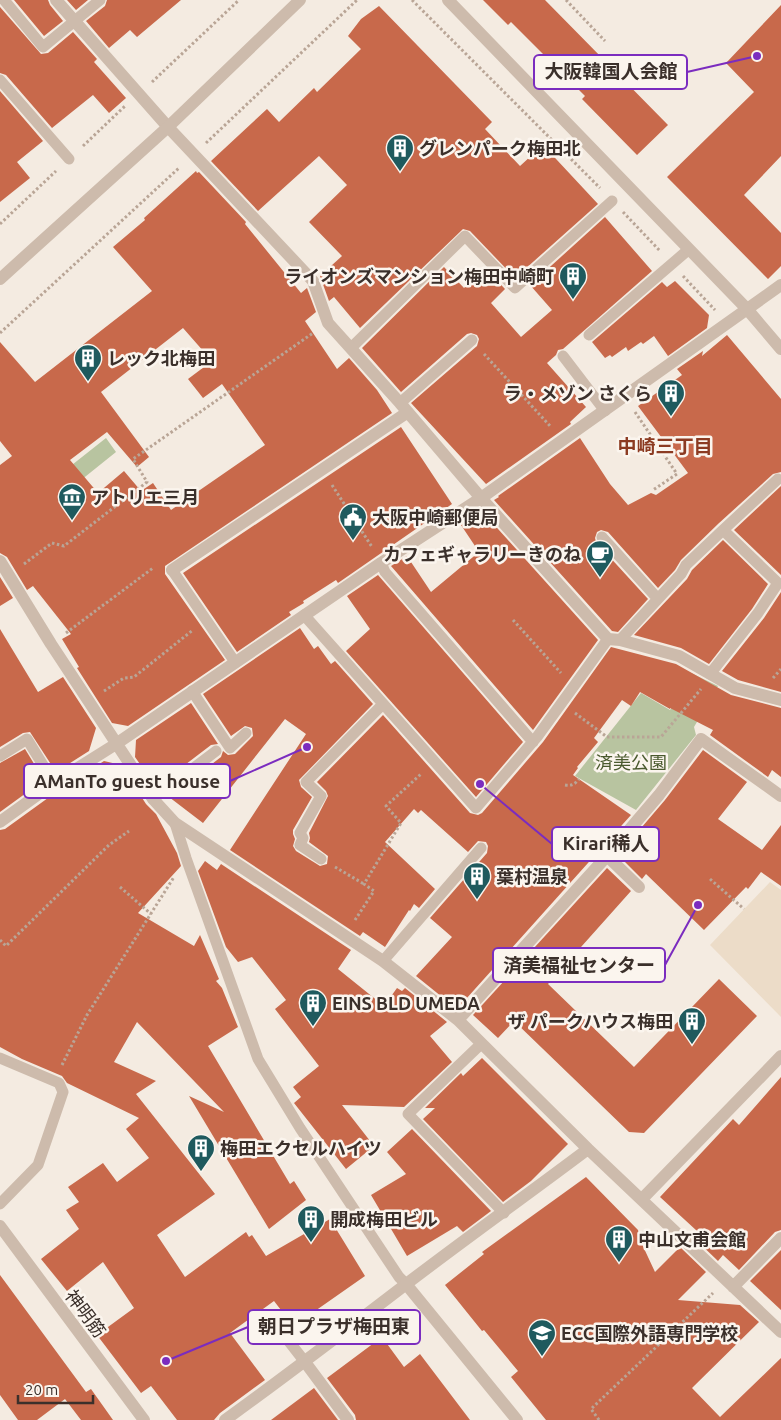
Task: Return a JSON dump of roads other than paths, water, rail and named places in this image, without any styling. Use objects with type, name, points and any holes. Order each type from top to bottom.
[{"type":"street","points":[[56,0],[168,127],[313,281],[328,323],[482,498],[614,640],[679,656],[736,688],[781,700]]},
{"type":"street","points":[[0,279],[168,127],[300,0]]},
{"type":"street","points":[[448,0],[747,309],[781,348]]},
{"type":"street","points":[[0,822],[54,783],[116,744],[381,563],[482,498],[781,285]]},
{"type":"street","points":[[172,570],[322,470],[404,408]]},
{"type":"street","points":[[0,561],[116,744],[153,799],[175,823],[383,960],[458,1020],[588,1148],[781,1332]]},
{"type":"street","points":[[458,1020],[607,856],[659,795],[701,739],[781,796]]},
{"type":"street","points":[[607,856],[639,888]]},
{"type":"street","points":[[642,1199],[781,1056]]},
{"type":"street","points":[[225,1420],[504,1213],[588,1148]]},
{"type":"street","name":"神明筋","points":[[0,1226],[144,1420]]},
{"type":"street","points":[[730,1283],[781,1238]]},
{"type":"street","points":[[406,1284],[517,1420]]},
{"type":"street","points":[[305,1362],[348,1420]]},
{"type":"lane","points":[[4,0],[43,47],[100,0]]},
{"type":"lane","points":[[0,80],[69,159]]},
{"type":"lane","points":[[351,348],[465,236],[515,288],[612,201]]},
{"type":"lane","points":[[589,335],[688,250]]},
{"type":"lane","points":[[404,408],[472,340]]},
{"type":"lane","points":[[563,356],[605,411]]},
{"type":"lane","points":[[304,615],[476,808],[533,742],[574,687],[614,640],[658,599],[681,574],[686,565],[778,479]]},
{"type":"lane","points":[[710,674],[758,613],[778,583],[723,530]]},
{"type":"lane","points":[[602,537],[658,599]]},
{"type":"lane","points":[[381,563],[385,572],[533,742]]},
{"type":"lane","points":[[172,570],[235,662]]},
{"type":"lane","points":[[192,691],[230,748],[246,734]]},
{"type":"lane","points":[[322,859],[300,845],[303,838],[300,833],[321,796],[306,782],[383,704]]},
{"type":"lane","points":[[0,756],[27,740],[54,783]]},
{"type":"lane","points":[[153,799],[216,751]]},
{"type":"lane","points":[[175,823],[258,1060],[300,1128],[399,1277],[406,1284]]},
{"type":"lane","points":[[383,960],[481,848]]},
{"type":"lane","points":[[482,1044],[408,1114],[504,1213]]},
{"type":"lane","points":[[0,1058],[59,1082],[63,1092],[38,1165],[0,1204]]},
{"type":"lane","points":[[273,1321],[305,1362]]},
{"type":"place","name":"大阪韓国人会館","points":[[757,56]]},
{"type":"place","name":"グレンパーク梅田北","points":[[400,172]]},
{"type":"place","name":"ライオンズマンション梅田中崎町","points":[[573,300]]},
{"type":"place","name":"レック北梅田","points":[[88,382]]},
{"type":"place","name":"ラ・メゾン さくら","points":[[671,417]]},
{"type":"place","name":"アトリエ三月","points":[[72,521]]},
{"type":"place","name":"大阪中崎郵便局","points":[[353,541]]},
{"type":"place","name":"カフェギャラリーきのね","points":[[600,578]]},
{"type":"place","name":"AManTo guest house","points":[[307,747]]},
{"type":"place","name":"Kirari稀人","points":[[480,784]]},
{"type":"place","name":"葉村温泉","points":[[477,900]]},
{"type":"place","name":"済美福祉センター","points":[[698,905]]},
{"type":"place","name":"EINS BLD UMEDA","points":[[313,1027]]},
{"type":"place","name":"ザ パークハウス梅田","points":[[692,1045]]},
{"type":"place","name":"梅田エクセルハイツ","points":[[201,1172]]},
{"type":"place","name":"開成梅田ビル","points":[[311,1243]]},
{"type":"place","name":"中山文甫会館","points":[[619,1263]]},
{"type":"place","name":"ECC国際外語専門学校","points":[[542,1357]]},
{"type":"place","name":"朝日プラザ梅田東","points":[[166,1361]]},
{"type":"district","name":"中崎三丁目","points":[[665,446]]},
{"type":"park label","name":"済美公園","points":[[631,762]]}]
